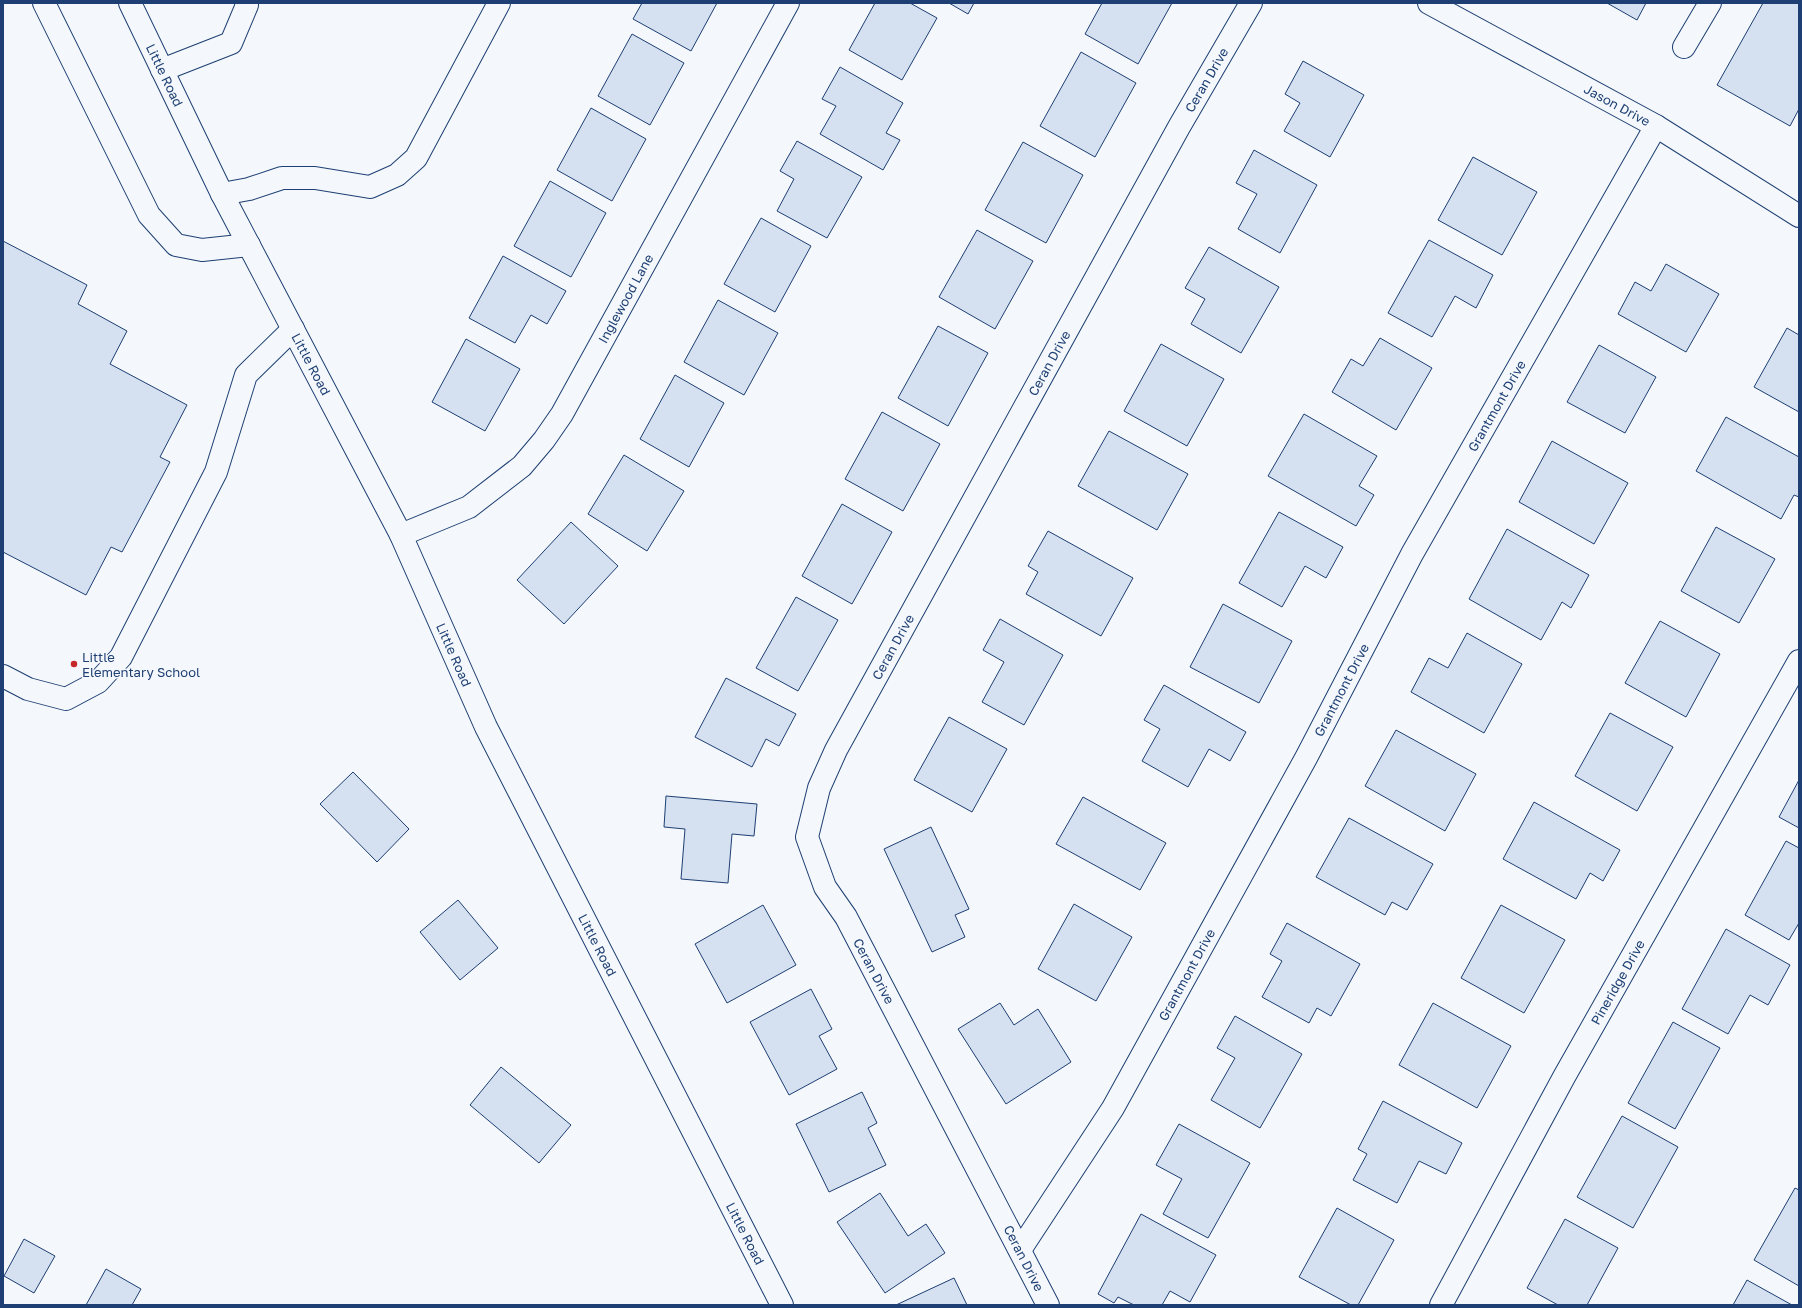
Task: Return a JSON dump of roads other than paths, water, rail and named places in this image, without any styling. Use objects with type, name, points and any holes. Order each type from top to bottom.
[{"type":"street","points":[[44,3],[149,215],[176,245],[202,250],[249,245]]},
{"type":"street","name":"Little Road","points":[[130,3],[222,194],[401,535],[486,727],[782,1305]]},
{"type":"street","points":[[162,70],[231,43],[247,5],[246,3]]},
{"type":"street","points":[[222,194],[249,189],[282,178],[315,178],[370,187],[397,175],[416,158],[499,3]]},
{"type":"street","name":"Inglewood Lane","points":[[401,535],[469,507],[522,466],[544,440],[566,407],[788,3]]},
{"type":"street","name":"Ceran Drive","points":[[1048,1305],[846,917],[825,887],[807,837],[819,788],[836,750],[1175,134],[1251,3]]},
{"type":"street","name":"Jason Drive","points":[[1429,3],[1656,126],[1796,208]]},
{"type":"street","points":[[1684,47],[1710,3]]},
{"type":"street","name":"Grantmont Drive","points":[[1020,1250],[1114,1108],[1306,758],[1412,554],[1656,126]]},
{"type":"street","points":[[3,676],[28,689],[66,699],[98,682],[121,657],[216,472],[246,375],[293,329]]},
{"type":"street","name":"Pineridge Drive","points":[[1441,1305],[1564,1077],[1799,661]]},
{"type":"place","name":"Little Elementary School","points":[[74,664]]}]
